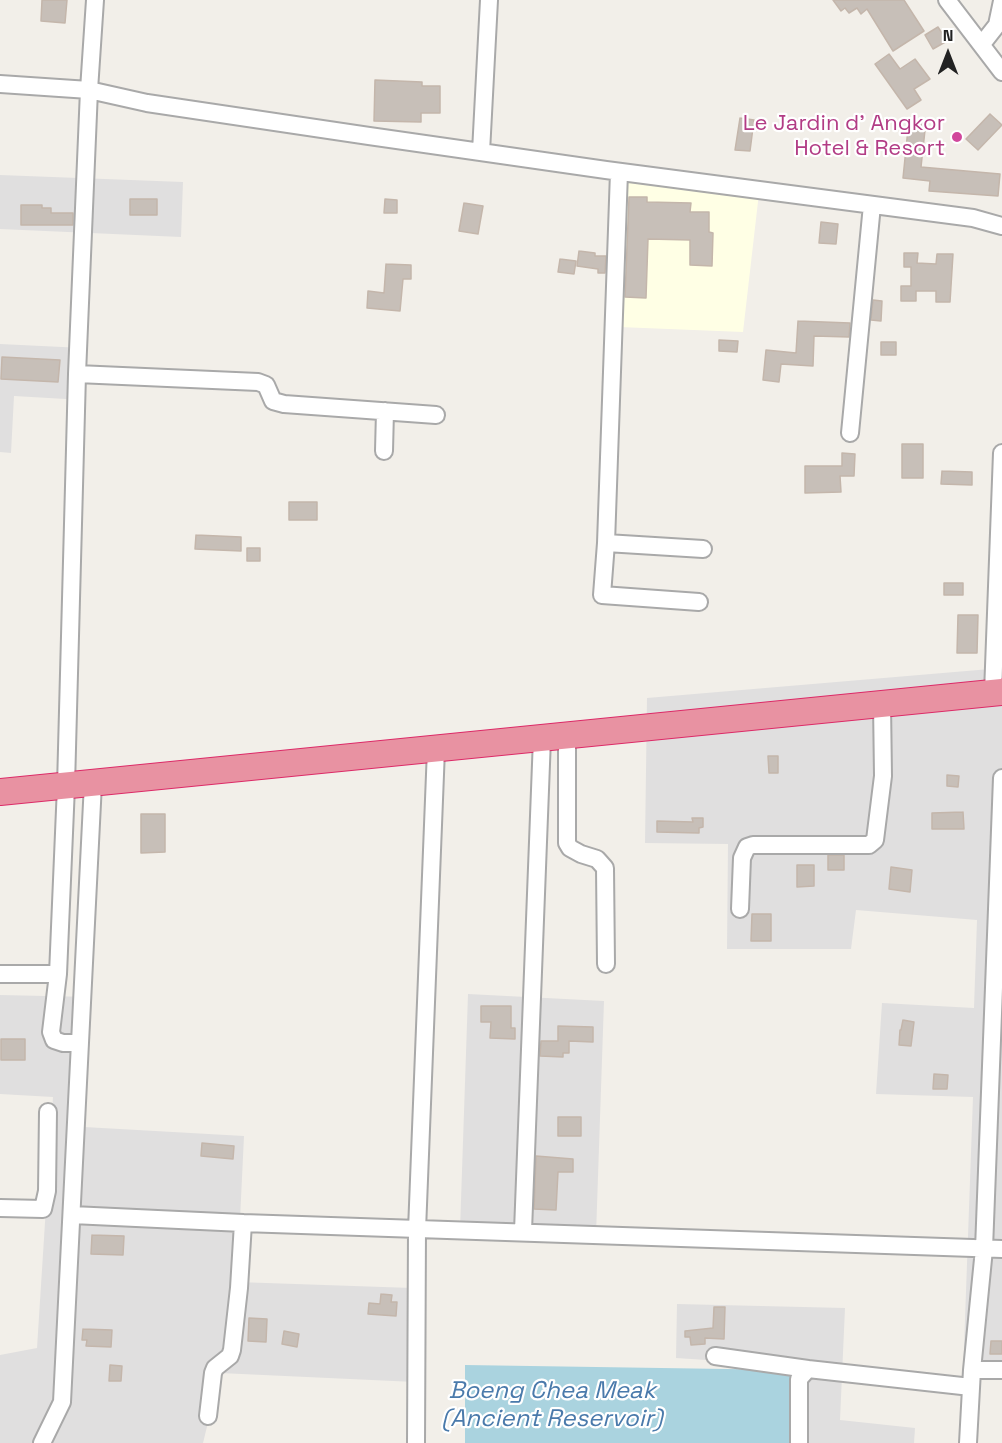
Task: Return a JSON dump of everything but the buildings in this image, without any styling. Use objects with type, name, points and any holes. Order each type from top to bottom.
[{"type":"highway","points":[[0,792],[997,693]]},
{"type":"street","points":[[80,1043],[63,1043],[54,1040],[51,1032],[58,974],[66,786],[77,374],[95,0]]},
{"type":"street","points":[[481,152],[489,0]]},
{"type":"street","points":[[947,0],[989,35],[1002,72]]},
{"type":"street","points":[[989,35],[1002,1]]},
{"type":"street","points":[[0,84],[89,90],[147,103],[619,172],[973,218],[1002,226]]},
{"type":"street","points":[[619,172],[606,543],[602,595],[699,602]]},
{"type":"street","points":[[850,433],[872,205]]},
{"type":"street","points":[[77,374],[258,382],[266,385],[273,401],[284,404],[436,415]]},
{"type":"street","points":[[384,411],[384,451]]},
{"type":"street","points":[[997,693],[1002,453]]},
{"type":"street","points":[[606,543],[703,549]]},
{"type":"street","points":[[740,909],[742,858],[747,847],[753,845],[869,845],[875,840],[883,776],[882,704]]},
{"type":"street","points":[[554,737],[567,843],[570,848],[581,854],[597,859],[605,868],[606,964]]},
{"type":"street","points":[[523,1232],[554,737]]},
{"type":"street","points":[[416,1443],[417,1230],[436,749]]},
{"type":"street","points":[[968,1443],[996,1064],[1002,778]]},
{"type":"street","points":[[42,1443],[62,1402],[93,783]]},
{"type":"street","points":[[0,974],[58,974]]},
{"type":"street","points":[[0,1208],[42,1209],[47,1191],[48,1113]]},
{"type":"street","points":[[72,1215],[417,1230],[1002,1249]]},
{"type":"street","points":[[208,1416],[213,1373],[215,1368],[230,1356],[232,1350],[243,1223]]},
{"type":"street","points":[[715,1356],[971,1387]]},
{"type":"street","points":[[799,1443],[799,1379],[808,1369]]},
{"type":"street","points":[[972,1370],[1002,1371]]},
{"type":"shaded area","points":[[0,175],[183,182],[181,237],[0,229]]},
{"type":"shaded area","points":[[626,176],[759,193],[743,332],[619,327]]},
{"type":"shaded area","points":[[0,344],[83,348],[83,400],[14,396],[11,453],[0,452]]},
{"type":"shaded area","points":[[1002,668],[1002,1373],[963,1375],[973,1097],[876,1094],[882,1003],[974,1008],[977,920],[856,910],[851,949],[727,949],[728,844],[645,843],[647,698]]},
{"type":"shaded area","points":[[468,994],[604,1001],[596,1235],[460,1230]]},
{"type":"shaded area","points":[[0,995],[92,997],[84,1127],[244,1136],[237,1282],[412,1288],[415,1382],[220,1373],[203,1443],[0,1443],[0,1355],[37,1348],[53,1097],[0,1094]]},
{"type":"shaded area","points":[[677,1304],[845,1308],[840,1420],[915,1428],[914,1443],[796,1443],[796,1366],[676,1358]]},
{"type":"water","name":"Boeng Chea Meak (Ancient Reservoir)","points":[[465,1365],[792,1370],[793,1443],[465,1443]]},
{"type":"place","name":"Le Jardin d' Angkor Hotel & Resort","points":[[957,137]]}]
